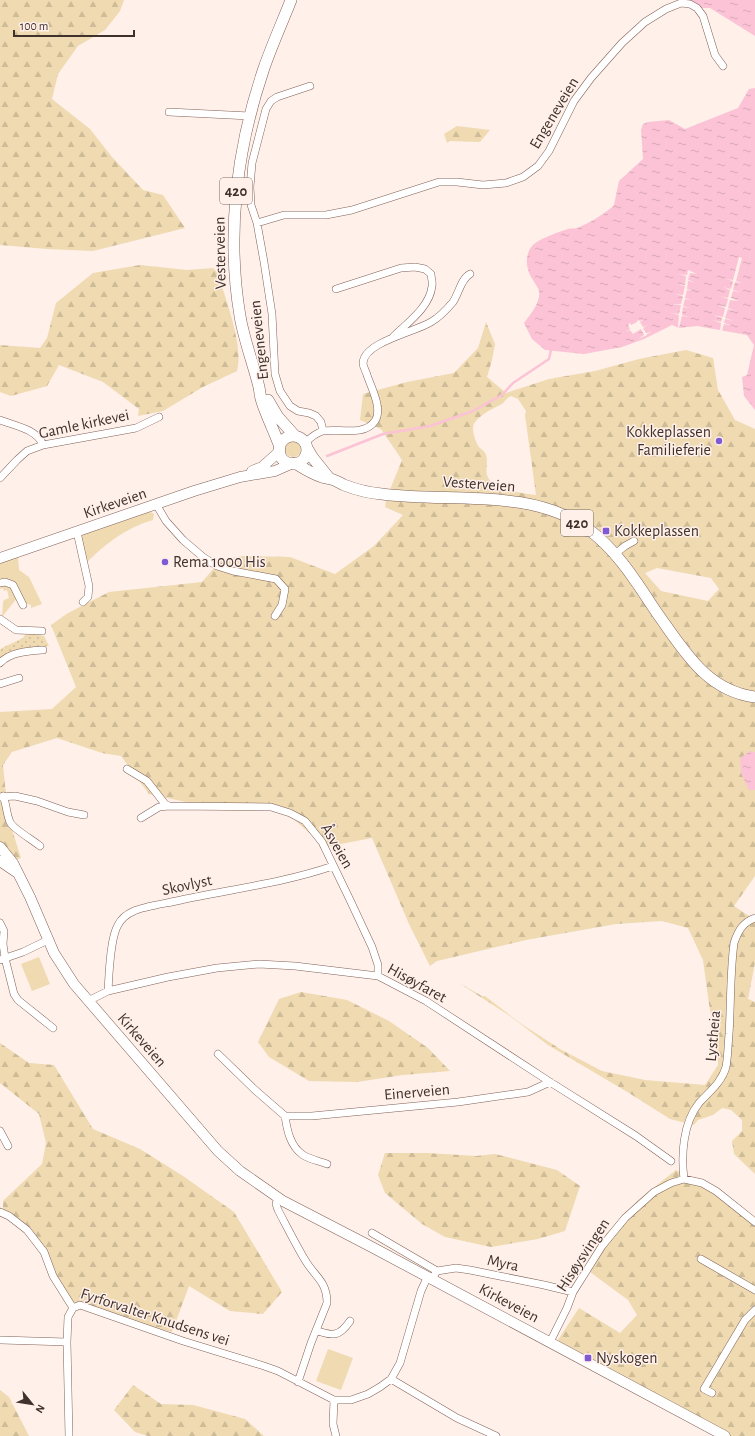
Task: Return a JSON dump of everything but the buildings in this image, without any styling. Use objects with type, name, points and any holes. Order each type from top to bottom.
[{"type":"main road","name":"Vesterveien","points":[[280,449],[261,400],[259,387],[240,318],[234,264],[236,194],[240,161],[250,116],[264,68],[288,2]]},
{"type":"main road","name":"Vesterveien","points":[[259,387],[278,417],[295,436]]},
{"type":"main road","points":[[280,449],[284,440],[291,436],[295,436]]},
{"type":"main road","name":"420","points":[[295,436],[302,439],[306,445]]},
{"type":"main road","name":"Vesterveien","points":[[306,445],[312,458],[330,478]]},
{"type":"main road","points":[[294,463],[299,462],[305,457],[306,445]]},
{"type":"main road","name":"420","points":[[280,449],[283,459],[289,463],[294,463]]},
{"type":"main road","name":"Kirkeveien","points":[[0,558],[156,504],[240,477],[262,467],[280,449]]},
{"type":"main road","name":"Vesterveien","points":[[294,463],[322,478],[330,478],[356,489],[381,494],[503,500],[532,504],[554,511],[588,529],[615,554],[678,644],[699,669],[726,687],[755,697]]},
{"type":"main road","name":"Kirkeveien","points":[[240,477],[275,471],[294,463]]},
{"type":"main road","name":"Kirkeveien","points":[[0,847],[13,863],[30,897],[54,953],[63,967],[88,1000],[218,1151],[240,1172],[278,1198],[725,1436]]},
{"type":"main road","name":"Kirkeveien","points":[[0,861],[18,874]]},
{"type":"street","name":"Engeneveien","points":[[257,223],[284,215],[326,215],[352,210],[439,182],[457,182],[483,185],[506,183],[523,177],[538,166],[556,138],[574,101],[591,78],[622,43],[645,22],[666,9],[681,3],[690,4],[697,8],[702,16],[715,55],[723,66]]},
{"type":"street","name":"Engeneveien","points":[[310,86],[277,97],[271,101],[266,109],[252,164],[250,187],[251,205],[257,223],[272,314],[274,374],[280,392],[290,406],[316,416],[321,422],[322,431]]},
{"type":"street","points":[[169,112],[250,116]]},
{"type":"street","points":[[336,289],[401,268],[415,267],[425,269],[431,274],[432,286],[429,299],[390,340]]},
{"type":"street","points":[[306,445],[314,435],[322,431],[360,430],[367,428],[374,422],[377,415],[376,405],[363,364],[365,356],[370,350],[380,344],[431,322],[453,301],[463,282],[470,274]]},
{"type":"street","name":"Gamle kirkevei","points":[[0,478],[27,451],[43,445],[136,428],[159,417]]},
{"type":"street","points":[[0,420],[36,434],[43,445]]},
{"type":"street","points":[[156,504],[166,521],[183,540],[203,557],[217,566],[234,571],[276,579],[285,589],[282,605],[275,616]]},
{"type":"street","points":[[77,532],[90,591],[88,597],[83,602]]},
{"type":"street","points":[[615,554],[634,541]]},
{"type":"street","points":[[0,583],[5,582],[13,585],[23,605]]},
{"type":"street","points":[[0,619],[16,630],[42,631]]},
{"type":"street","points":[[0,663],[2,660],[22,652],[42,650]]},
{"type":"street","points":[[0,684],[19,678]]},
{"type":"street","points":[[127,769],[147,781],[165,804],[169,806]]},
{"type":"street","points":[[40,846],[12,826],[8,815],[7,805],[2,797],[15,796],[37,801],[68,812],[84,815]]},
{"type":"street","name":"Åsveien","points":[[140,818],[159,807],[169,806],[271,807],[290,813],[305,821],[322,842],[372,947],[378,965],[378,976]]},
{"type":"street","name":"Skovlyst","points":[[108,992],[111,957],[117,926],[125,917],[135,911],[195,897],[269,884],[306,875],[333,866]]},
{"type":"street","name":"Lystheia","points":[[684,1179],[682,1166],[691,1117],[699,1104],[716,1086],[726,1067],[734,943],[740,928],[746,922],[755,918]]},
{"type":"street","points":[[0,923],[4,931],[2,959],[14,994],[18,1000],[53,1028]]},
{"type":"street","points":[[2,959],[23,952],[48,940]]},
{"type":"street","name":"Hisøyfaret","points":[[88,1000],[108,992],[168,977],[217,968],[259,964],[282,965],[378,976],[426,1001],[636,1136],[671,1161]]},
{"type":"street","points":[[218,1054],[254,1089],[285,1116],[291,1143],[303,1155],[327,1164]]},
{"type":"street","name":"Einerveien","points":[[285,1116],[319,1115],[458,1102],[528,1092],[550,1082]]},
{"type":"street","points":[[0,1132],[8,1146]]},
{"type":"street","points":[[684,1179],[702,1183],[716,1191],[755,1222]]},
{"type":"street","name":"Hisøysvingen","points":[[550,1342],[573,1292],[602,1246],[625,1218],[654,1192],[671,1183],[684,1179]]},
{"type":"street","points":[[278,1198],[276,1204],[278,1210],[306,1262],[326,1288],[327,1296],[327,1303],[298,1382]]},
{"type":"street","name":"Fyrforvalter Knudsens vei","points":[[0,1212],[9,1216],[27,1230],[44,1252],[53,1276],[73,1308],[80,1305],[176,1339],[264,1366],[334,1400],[352,1400],[368,1394],[391,1379],[400,1363],[421,1291],[429,1279]]},
{"type":"street","points":[[372,1234],[437,1271],[429,1279]]},
{"type":"street","points":[[701,1259],[755,1290]]},
{"type":"street","name":"Myra","points":[[437,1271],[456,1268],[470,1270],[573,1292]]},
{"type":"street","points":[[69,1436],[67,1342],[68,1317],[73,1308]]},
{"type":"street","points":[[712,1394],[704,1389],[745,1320],[755,1310]]},
{"type":"street","points":[[316,1330],[329,1334],[336,1334],[343,1330],[350,1320]]},
{"type":"street","points":[[1,1340],[67,1342]]},
{"type":"street","points":[[391,1379],[457,1418],[496,1436]]},
{"type":"street","points":[[334,1400],[334,1424],[336,1436]]},
{"type":"green space","points":[[0,0],[124,0],[120,11],[105,30],[78,46],[58,74],[52,99],[90,129],[112,157],[143,190],[163,195],[185,228],[93,251],[0,245]]},
{"type":"green space","points":[[457,126],[490,130],[480,142],[450,141],[447,143],[444,134]]},
{"type":"green space","points":[[140,265],[187,270],[213,268],[218,273],[236,335],[238,348],[237,371],[203,387],[163,411],[138,416],[139,409],[103,382],[59,365],[47,386],[11,396],[0,392],[0,345],[40,348],[47,338],[56,303],[93,273]]},
{"type":"green space","points":[[486,322],[495,344],[487,377],[506,393],[549,379],[595,371],[639,359],[686,350],[713,358],[718,390],[735,420],[755,429],[755,876],[734,906],[755,920],[755,963],[748,999],[755,1002],[755,1174],[734,1154],[732,1141],[742,1131],[742,1120],[731,1110],[722,1108],[713,1115],[698,1120],[694,1125],[670,1119],[548,1045],[510,1016],[459,983],[482,996],[485,996],[520,1023],[560,1049],[602,1071],[645,1080],[705,1085],[718,1065],[718,1053],[703,960],[688,928],[662,921],[616,924],[526,940],[437,961],[430,966],[409,924],[372,838],[325,847],[288,814],[242,806],[195,804],[149,794],[121,756],[102,753],[57,738],[12,752],[3,765],[8,817],[21,858],[0,865],[0,712],[52,709],[76,687],[51,625],[68,613],[109,592],[202,582],[221,560],[243,556],[290,557],[335,574],[374,546],[403,515],[385,507],[387,497],[402,460],[381,429],[360,420],[363,394],[407,382],[454,373],[478,348]],"holes":[[[511,396],[518,399],[526,411],[525,415],[536,495],[508,490],[494,484],[487,475],[487,461],[485,452],[479,447],[474,436],[473,429],[476,421],[484,414],[502,404]],[[657,568],[711,578],[719,589],[708,601],[661,591],[645,573]]]},
{"type":"green space","points":[[293,441],[300,446],[301,449],[296,456],[293,457],[286,452],[285,449],[290,442]]},
{"type":"green space","points":[[149,511],[154,514],[153,520],[124,532],[100,550],[85,564],[79,536]]},
{"type":"green space","points":[[18,557],[19,570],[29,577],[42,604],[31,608],[31,605],[25,603],[16,586],[0,581],[0,563]]},
{"type":"green space","points":[[4,584],[11,588],[17,598],[2,617],[3,602],[9,598],[7,590],[4,591],[3,588],[0,589],[0,585]]},
{"type":"green space","points":[[35,634],[44,636],[49,646],[26,649],[0,659],[0,650],[2,648],[23,638],[25,635]]},
{"type":"green space","points":[[39,957],[50,984],[32,991],[21,964]]},
{"type":"green space","points":[[301,992],[347,1000],[389,1021],[428,1048],[450,1071],[403,1075],[357,1082],[309,1081],[269,1057],[258,1042],[279,999]]},
{"type":"green space","points":[[0,1043],[29,1063],[54,1065],[93,1129],[140,1149],[183,1176],[234,1212],[282,1292],[263,1314],[230,1311],[189,1286],[172,1332],[136,1323],[63,1300],[60,1285],[25,1228],[3,1217],[3,1201],[42,1164],[46,1143],[39,1114],[0,1083]]},
{"type":"green space","points":[[385,1153],[428,1153],[476,1156],[495,1154],[557,1170],[580,1186],[565,1231],[538,1239],[491,1247],[445,1237],[422,1224],[385,1193],[378,1175]]},
{"type":"green space","points":[[676,1170],[715,1189],[755,1217],[755,1436],[729,1436],[556,1343],[579,1308],[620,1333],[637,1315],[628,1300],[590,1272],[606,1234],[638,1200]]},
{"type":"green space","points":[[328,1349],[353,1358],[341,1390],[316,1381]]},
{"type":"green space","points":[[133,1385],[161,1404],[193,1405],[245,1419],[264,1436],[148,1436],[135,1432],[114,1410]]},
{"type":"green space","points":[[0,1390],[9,1397],[29,1436],[0,1436]]},
{"type":"water","points":[[690,0],[755,0],[755,36],[710,8],[699,8]]},
{"type":"water","points":[[755,88],[755,410],[744,396],[742,377],[747,375],[754,345],[747,335],[697,326],[679,328],[672,325],[644,339],[622,347],[584,354],[545,350],[532,339],[524,323],[534,308],[539,295],[539,290],[527,267],[528,254],[532,246],[549,236],[586,224],[603,214],[614,205],[619,181],[643,159],[641,130],[643,124],[648,122],[669,120],[685,129],[738,108],[749,89]]},
{"type":"water","points":[[750,751],[755,752],[755,790],[749,790],[741,773],[740,758]]},
{"type":"pier","points":[[739,257],[742,258],[736,281],[742,283],[735,282],[733,290],[740,292],[733,291],[731,298],[739,301],[730,300],[728,308],[736,311],[728,309],[725,318],[734,321],[725,319],[724,323],[733,326],[724,324],[722,331],[720,331],[721,323],[712,320],[721,322],[722,318],[713,315],[723,317],[725,308],[717,305],[726,307],[728,299],[720,296],[728,298],[730,290],[723,287],[731,289],[733,281],[726,279],[733,280]]},
{"type":"pier","points":[[688,270],[697,274],[690,273],[688,280],[695,282],[688,281],[687,289],[693,291],[687,290],[685,298],[692,300],[685,299],[683,306],[690,308],[683,307],[682,315],[689,317],[682,316],[679,328],[679,315],[670,313],[679,314],[681,305],[672,304],[681,304],[683,296],[674,294],[683,295],[685,286],[676,284],[685,285],[686,276],[678,274],[687,275]]},
{"type":"pier","points":[[645,319],[640,322],[643,327],[648,325],[643,328],[646,333],[652,332],[638,339],[644,335],[641,329],[633,334],[630,330],[625,332],[630,329],[628,325],[630,323],[631,325],[639,320]]},
{"type":"waterway","points":[[327,456],[383,434],[430,426],[473,411],[502,395],[513,383],[549,359],[551,350]]},
{"type":"place","name":"Kokkeplassen Familieferie","points":[[719,441]]},
{"type":"place","name":"Kokkeplassen","points":[[606,531]]},
{"type":"place","name":"Rema 1000 His","points":[[165,562]]},
{"type":"place","name":"Nyskogen","points":[[588,1358]]}]
